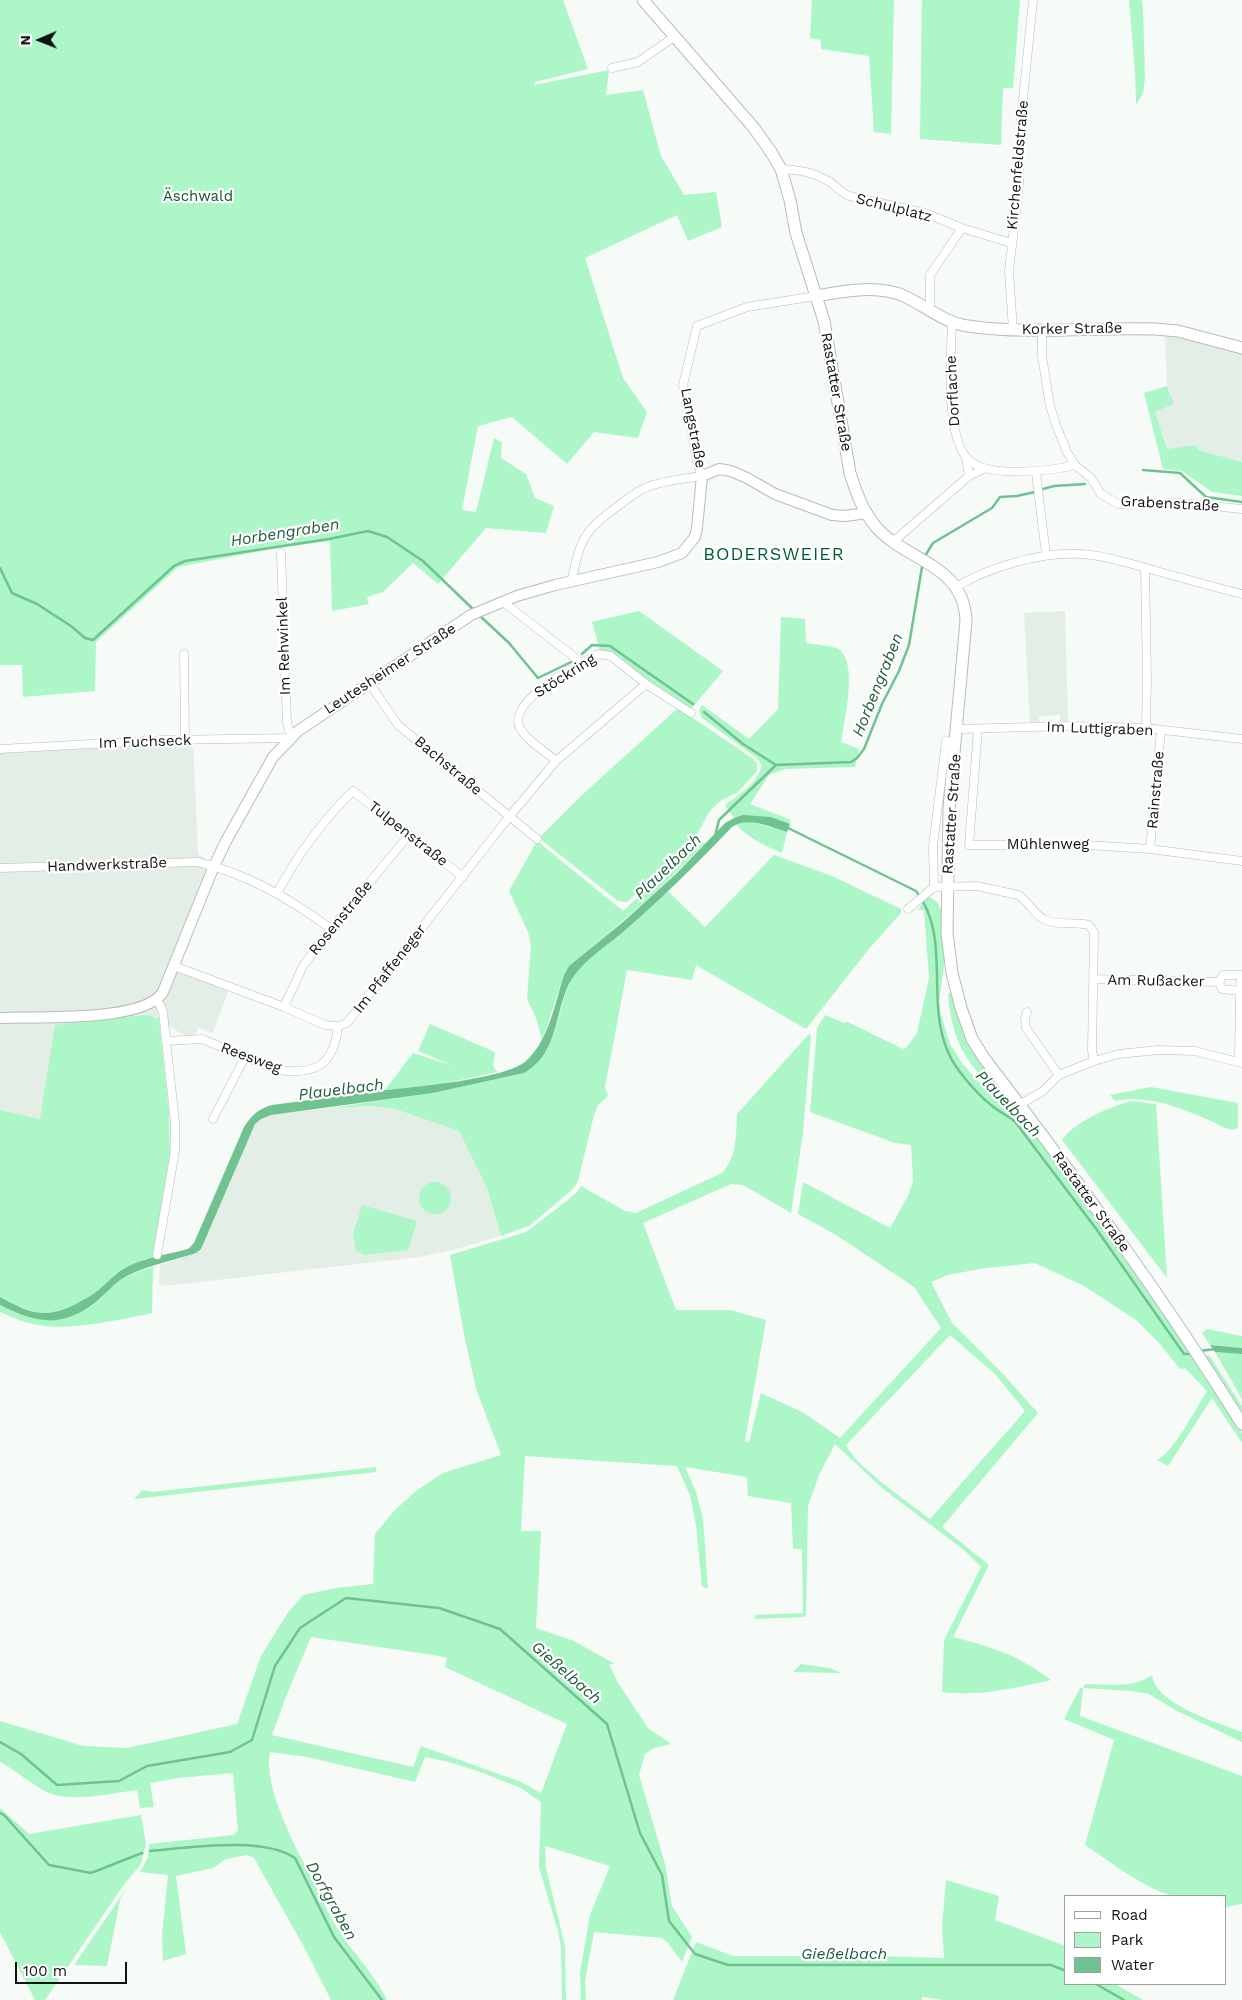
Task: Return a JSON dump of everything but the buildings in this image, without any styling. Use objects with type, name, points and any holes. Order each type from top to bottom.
[{"type":"main road","name":"Rastatter Straße","points":[[642,0],[754,128],[781,169],[790,200],[796,233],[824,321],[850,473],[858,496],[867,513],[877,528],[928,562],[956,587],[966,606],[949,817],[947,933],[952,973],[961,1010],[972,1039],[1145,1276],[1197,1351],[1242,1424]]},
{"type":"main road","name":"Korker Straße","points":[[816,296],[892,291],[952,323],[966,326],[1013,330],[1155,329],[1178,331],[1242,348]]},
{"type":"street","name":"Kirchenfeldstraße","points":[[1013,330],[1009,271],[1011,243],[1017,214],[1021,119],[1033,0]]},
{"type":"street","points":[[612,68],[638,62],[674,37]]},
{"type":"street","name":"Schulplatz","points":[[781,169],[804,170],[832,183],[841,192],[850,196],[925,213],[962,228],[1011,243]]},
{"type":"street","points":[[930,310],[930,274],[962,228]]},
{"type":"street","name":"Langstraße","points":[[702,476],[697,462],[683,385],[696,326],[747,307],[816,296]]},
{"type":"street","name":"Dorflache","points":[[952,323],[952,413],[955,433],[966,458],[969,476]]},
{"type":"street","name":"Grabenstraße","points":[[1042,330],[1042,356],[1050,406],[1067,452],[1075,465],[1091,478],[1100,493],[1118,504],[1182,503],[1242,509]]},
{"type":"street","points":[[966,458],[984,468],[1036,472],[1075,465]]},
{"type":"street","points":[[894,541],[969,476],[984,468]]},
{"type":"street","points":[[572,580],[576,559],[590,530],[630,497],[645,488],[661,483],[702,476],[719,469],[731,471],[775,494],[832,515],[845,516],[867,513]]},
{"type":"street","points":[[1036,472],[1046,556]]},
{"type":"street","name":"Leutesheimer Straße","points":[[157,999],[163,992],[214,866],[233,828],[273,758],[291,738],[307,724],[370,684],[471,615],[503,602],[572,580],[658,562],[682,553],[694,537],[697,528],[702,476]]},
{"type":"street","name":"Im Rehwinkel","points":[[281,553],[287,722],[291,738]]},
{"type":"street","points":[[956,587],[970,578],[990,570],[1046,556],[1080,554],[1113,559],[1242,594]]},
{"type":"street","points":[[1145,568],[1146,728]]},
{"type":"street","points":[[503,602],[582,663]]},
{"type":"street","points":[[184,654],[186,741]]},
{"type":"street","name":"Stöckring","points":[[556,761],[524,734],[519,726],[519,711],[541,689],[598,654],[611,656],[646,684],[691,713]]},
{"type":"street","name":"Bachstraße","points":[[370,684],[398,726],[537,839]]},
{"type":"street","points":[[509,817],[556,761],[646,684]]},
{"type":"street","name":"Im Luttigraben","points":[[957,729],[1072,726],[1146,728],[1242,739]]},
{"type":"street","name":"Mühlenweg","points":[[978,729],[969,844],[990,846],[1044,843],[1150,849],[1242,861]]},
{"type":"street","name":"Rainstraße","points":[[1150,849],[1161,730]]},
{"type":"street","name":"Im Fuchseck","points":[[0,749],[291,738]]},
{"type":"street","name":"Rastatter Straße","points":[[947,886],[934,886],[933,846],[946,741],[956,743]]},
{"type":"street","name":"Tulpenstraße","points":[[277,893],[308,844],[353,791],[408,836],[463,877]]},
{"type":"street","name":"Im Pfaffeneger","points":[[338,1026],[347,1023],[509,817]]},
{"type":"street","name":"Rosenstraße","points":[[284,1007],[303,966],[408,836]]},
{"type":"street","name":"Handwerkstraße","points":[[0,868],[197,862],[214,866],[277,893],[301,906],[331,929]]},
{"type":"street","points":[[908,909],[934,886]]},
{"type":"street","name":"Am Rußacker","points":[[947,886],[978,886],[1018,895],[1024,898],[1039,916],[1046,920],[1081,922],[1089,925],[1094,932],[1092,1050],[1094,1061]]},
{"type":"street","points":[[174,966],[284,1007],[325,1025],[338,1026]]},
{"type":"street","name":"Am Rußacker","points":[[1223,975],[1241,975],[1240,991],[1222,989],[1219,982],[1223,975]]},
{"type":"street","name":"Am Rußacker","points":[[1094,980],[1219,982]]},
{"type":"street","points":[[1019,1105],[1044,1091],[1058,1075],[1094,1061],[1119,1054],[1158,1050],[1195,1051],[1241,1062],[1240,991]]},
{"type":"street","points":[[0,1018],[81,1016],[138,1008],[157,999],[163,1012],[175,1122],[175,1151],[157,1255]]},
{"type":"street","points":[[1027,1012],[1025,1018],[1026,1028],[1058,1075]]},
{"type":"street","name":"Reesweg","points":[[166,1041],[202,1039],[278,1070],[291,1072],[317,1069],[330,1056],[337,1042],[338,1026]]},
{"type":"street","points":[[213,1119],[245,1057]]},
{"type":"shaded area","points":[[1165,337],[1183,337],[1242,350],[1242,462],[1198,450],[1195,445],[1167,449],[1155,412],[1174,404],[1167,386]]},
{"type":"shaded area","points":[[1065,611],[1068,721],[1060,721],[1060,715],[1039,716],[1039,722],[1030,722],[1024,613]]},
{"type":"shaded area","points":[[193,740],[198,854],[212,863],[172,969],[228,991],[213,1033],[198,1028],[194,1040],[159,1019],[40,1119],[0,1110],[0,748]]},
{"type":"shaded area","points":[[371,1106],[395,1109],[459,1131],[487,1188],[501,1236],[453,1250],[419,1257],[164,1286],[159,1284],[160,1265],[196,1253],[255,1124],[271,1115],[330,1108]]},
{"type":"green space","name":"Äschwald","points":[[0,0],[563,0],[588,69],[535,82],[534,85],[609,70],[606,95],[643,90],[661,156],[684,195],[716,192],[722,227],[688,241],[677,215],[585,258],[623,378],[647,412],[638,438],[594,432],[567,464],[512,417],[478,426],[462,510],[476,512],[494,438],[502,442],[501,458],[526,474],[535,498],[554,506],[546,533],[486,528],[438,584],[413,563],[383,592],[367,597],[369,604],[332,611],[330,541],[276,548],[178,567],[96,642],[95,691],[23,697],[22,665],[0,665]]},
{"type":"green space","points":[[812,0],[894,0],[891,134],[874,132],[869,56],[821,49],[821,40],[810,38]]},
{"type":"green space","points":[[922,0],[1020,0],[1013,88],[1003,88],[1001,145],[920,139]]},
{"type":"green space","points":[[1129,0],[1142,0],[1143,9],[1145,78],[1143,93],[1136,105],[1135,71]]},
{"type":"green space","points":[[1167,386],[1174,404],[1155,412],[1167,449],[1195,445],[1198,450],[1242,462],[1242,496],[1212,492],[1182,471],[1163,469],[1144,393]]},
{"type":"green space","points":[[639,611],[723,671],[692,708],[686,707],[615,656],[600,651],[592,622]]},
{"type":"green space","points":[[781,617],[805,619],[806,643],[837,648],[845,658],[849,681],[847,708],[841,742],[859,749],[855,767],[785,769],[769,775],[750,804],[791,820],[790,824],[755,816],[734,818],[725,805],[752,783],[760,771],[761,765],[754,756],[702,718],[699,711],[702,705],[749,739],[778,709]]},
{"type":"green space","points":[[678,708],[752,758],[757,763],[757,771],[738,792],[720,801],[709,812],[696,837],[627,902],[618,901],[539,838],[582,795]]},
{"type":"green space","points":[[749,821],[787,832],[782,853],[752,838],[736,824]]},
{"type":"green space","points":[[537,841],[623,911],[698,843],[705,843],[622,922],[569,966],[564,975],[542,1040],[536,1018],[527,999],[531,946],[528,932],[509,891]]},
{"type":"green space","points":[[774,855],[832,876],[901,909],[901,913],[868,950],[806,1029],[696,965],[692,980],[627,970],[605,1087],[608,1096],[598,1105],[594,1115],[578,1181],[573,1189],[529,1226],[501,1236],[487,1188],[459,1131],[395,1109],[371,1106],[330,1108],[433,1093],[524,1073],[544,1055],[555,1030],[566,991],[576,972],[587,960],[620,935],[668,891],[705,927]]},
{"type":"green space","points":[[928,896],[938,903],[942,913],[946,953],[939,1001],[940,1011],[950,1044],[962,1063],[992,1097],[1012,1111],[1035,1136],[1108,1231],[1160,1306],[1229,1412],[1242,1433],[1242,1443],[1212,1398],[1168,1466],[1157,1460],[1164,1455],[1177,1439],[1207,1391],[1185,1368],[1180,1369],[1160,1344],[1136,1320],[1084,1286],[1035,1263],[985,1268],[948,1275],[931,1282],[952,1323],[1005,1376],[1038,1413],[942,1527],[989,1565],[953,1637],[980,1644],[1016,1658],[1051,1680],[983,1693],[942,1692],[944,1640],[981,1567],[965,1551],[882,1488],[835,1444],[819,1475],[808,1506],[806,1615],[804,1617],[755,1619],[755,1615],[803,1613],[802,1549],[793,1549],[791,1503],[748,1496],[747,1477],[685,1467],[696,1492],[703,1518],[708,1588],[702,1587],[696,1525],[690,1495],[677,1466],[525,1456],[521,1531],[541,1531],[536,1628],[574,1641],[615,1664],[609,1664],[617,1681],[648,1728],[671,1744],[654,1748],[645,1754],[639,1775],[665,1864],[672,1906],[692,1937],[682,1962],[662,1938],[594,1932],[585,1981],[586,2000],[581,2000],[580,1973],[590,1915],[610,1866],[545,1846],[546,1868],[565,1946],[566,2000],[562,2000],[561,1947],[539,1867],[541,1802],[521,1788],[475,1770],[425,1757],[415,1782],[307,1757],[270,1752],[271,1782],[289,1833],[335,1925],[377,1982],[387,2000],[331,2000],[304,1947],[254,1858],[247,1855],[226,1859],[213,1868],[176,1876],[186,1954],[163,1961],[162,1936],[168,1875],[140,1872],[148,1857],[149,1844],[234,1835],[238,1831],[233,1773],[178,1778],[150,1783],[154,1807],[140,1808],[137,1790],[81,1797],[59,1796],[43,1790],[0,1762],[0,1721],[83,1746],[127,1748],[237,1724],[261,1656],[287,1614],[303,1595],[336,1588],[373,1584],[375,1534],[394,1511],[416,1491],[443,1473],[501,1455],[476,1389],[450,1255],[526,1232],[568,1200],[581,1186],[625,1211],[636,1213],[722,1173],[731,1160],[733,1153],[737,1114],[809,1034],[811,1036],[803,1133],[791,1213],[743,1185],[731,1184],[643,1223],[676,1310],[730,1310],[766,1320],[745,1441],[749,1443],[761,1393],[804,1413],[840,1438],[941,1328],[914,1287],[836,1235],[798,1214],[803,1182],[890,1228],[908,1196],[913,1181],[911,1145],[895,1143],[810,1112],[817,1028],[825,1015],[844,1023],[848,1022],[903,1049],[906,1048],[917,1033],[929,978],[924,910],[918,910]],"holes":[[[950,1335],[995,1374],[1025,1411],[930,1519],[871,1473],[851,1453],[846,1445]],[[311,1637],[447,1658],[445,1667],[567,1724],[541,1793],[521,1782],[421,1746],[413,1767],[272,1735]]]},
{"type":"green space","points":[[951,992],[957,1015],[970,1045],[1002,1095],[979,1074],[963,1051],[953,1025],[948,994]]},
{"type":"green space","points":[[146,1015],[159,1019],[169,1112],[170,1156],[154,1258],[145,1259],[82,1302],[55,1313],[43,1314],[21,1308],[0,1297],[0,1110],[40,1119],[55,1025]]},
{"type":"green space","points":[[430,1024],[495,1052],[493,1066],[497,1072],[437,1085],[385,1090],[413,1053],[454,1066],[418,1051]]},
{"type":"green space","points":[[1151,1087],[1238,1103],[1238,1128],[1232,1130],[1165,1104],[1141,1099],[1115,1101],[1110,1095]]},
{"type":"green space","points":[[1131,1101],[1156,1104],[1167,1278],[1062,1140],[1084,1121],[1103,1111]]},
{"type":"green space","points":[[435,1182],[441,1183],[446,1187],[450,1192],[450,1204],[446,1209],[441,1213],[435,1214],[429,1213],[424,1209],[420,1204],[419,1198],[420,1192],[424,1187],[429,1183]]},
{"type":"green space","points":[[362,1205],[417,1221],[408,1250],[364,1255],[356,1250],[353,1234]]},
{"type":"green space","points":[[153,1267],[152,1313],[92,1324],[61,1327],[29,1323],[0,1312],[0,1305],[38,1319],[62,1319],[74,1316],[98,1301],[121,1280]]},
{"type":"green space","points":[[1207,1329],[1242,1336],[1242,1348],[1210,1345],[1202,1333]]},
{"type":"green space","points":[[1215,1352],[1242,1354],[1242,1399]]},
{"type":"green space","points":[[1209,1355],[1242,1406],[1242,1416],[1204,1356]]},
{"type":"green space","points":[[376,1467],[376,1472],[134,1499],[142,1490],[152,1492]]},
{"type":"green space","points":[[801,1664],[830,1668],[841,1673],[793,1672]]},
{"type":"green space","points":[[1152,1675],[1156,1686],[1176,1704],[1242,1732],[1242,1742],[1177,1711],[1149,1694],[1083,1688],[1085,1684],[1129,1684]]},
{"type":"green space","points":[[1080,1688],[1083,1688],[1080,1716],[1242,1776],[1242,1904],[1227,1907],[1227,1895],[1172,1895],[1165,1893],[1129,1875],[1085,1845],[1114,1740],[1064,1719]]},
{"type":"green space","points":[[0,1808],[29,1834],[141,1815],[146,1844],[141,1864],[123,1886],[45,2000],[35,2000],[0,1932]]},
{"type":"green space","points":[[946,1880],[999,1896],[995,1920],[1064,1945],[1064,1985],[1117,1985],[1143,2000],[944,2000],[922,1997],[922,2000],[673,2000],[696,1942],[733,1956],[944,1958],[942,1926]]},
{"type":"green space","points":[[128,1886],[120,1900],[107,1966],[74,1965]]},
{"type":"water","points":[[743,815],[771,817],[790,824],[787,832],[752,822],[745,822],[732,827],[650,908],[590,959],[574,976],[567,988],[551,1041],[545,1053],[536,1064],[524,1073],[433,1093],[271,1115],[261,1119],[255,1124],[201,1249],[196,1253],[146,1268],[127,1276],[116,1283],[84,1311],[60,1320],[37,1319],[25,1316],[0,1305],[0,1297],[28,1310],[46,1313],[55,1312],[92,1295],[119,1272],[135,1263],[188,1249],[194,1243],[244,1127],[263,1108],[272,1105],[459,1081],[500,1073],[526,1061],[546,1032],[564,975],[569,966],[623,922],[677,873],[725,823]]},
{"type":"water","points":[[1210,1345],[1242,1348],[1242,1354],[1215,1352]]},
{"type":"waterway","name":"Horbengraben","points":[[1143,470],[1180,473],[1206,497],[1242,502]]},
{"type":"waterway","name":"Horbengraben","points":[[1043,489],[1054,486],[1085,484]]},
{"type":"waterway","name":"Horbengraben","points":[[925,556],[933,543],[992,508],[1000,497],[1035,492]]},
{"type":"waterway","name":"Horbengraben","points":[[0,568],[12,593],[37,604],[71,626],[85,638],[93,640],[174,566],[185,561],[329,539],[368,531],[387,537],[423,561],[475,611]]},
{"type":"waterway","name":"Horbengraben","points":[[704,712],[743,744],[776,765],[851,762],[864,749],[909,645],[922,567]]},
{"type":"waterway","name":"Horbengraben","points":[[479,615],[509,643],[538,678],[571,662]]},
{"type":"waterway","name":"Horbengraben","points":[[582,654],[592,645],[610,646],[693,704]]},
{"type":"waterway","points":[[715,836],[719,820],[776,765]]},
{"type":"waterway","name":"Plauelbach","points":[[786,827],[916,891],[927,909],[933,928],[936,948],[938,1011],[941,1032],[951,1059],[979,1094],[1018,1125],[1097,1230],[1184,1354],[1191,1354]]},
{"type":"waterway","name":"Plauelbach","points":[[1199,1351],[1216,1349]]},
{"type":"waterway","name":"Gießelbach","points":[[0,1742],[21,1754],[57,1785],[119,1781],[147,1766],[230,1752],[252,1740],[275,1666],[300,1628],[346,1598],[439,1608],[500,1629],[607,1724],[640,1833],[662,1875],[669,1921],[695,1954],[728,1965],[1051,1965],[1064,1970]]},
{"type":"waterway","name":"Dorfgraben","points":[[0,1813],[4,1815],[49,1865],[91,1873],[142,1853]]},
{"type":"waterway","name":"Dorfgraben","points":[[150,1851],[204,1846],[245,1845],[281,1851],[295,1858],[334,1937],[382,2000]]},
{"type":"waterway","name":"Gießelbach","points":[[1098,1985],[1124,2000]]},
{"type":"district","name":"BODERSWEIER","points":[[774,555]]}]
